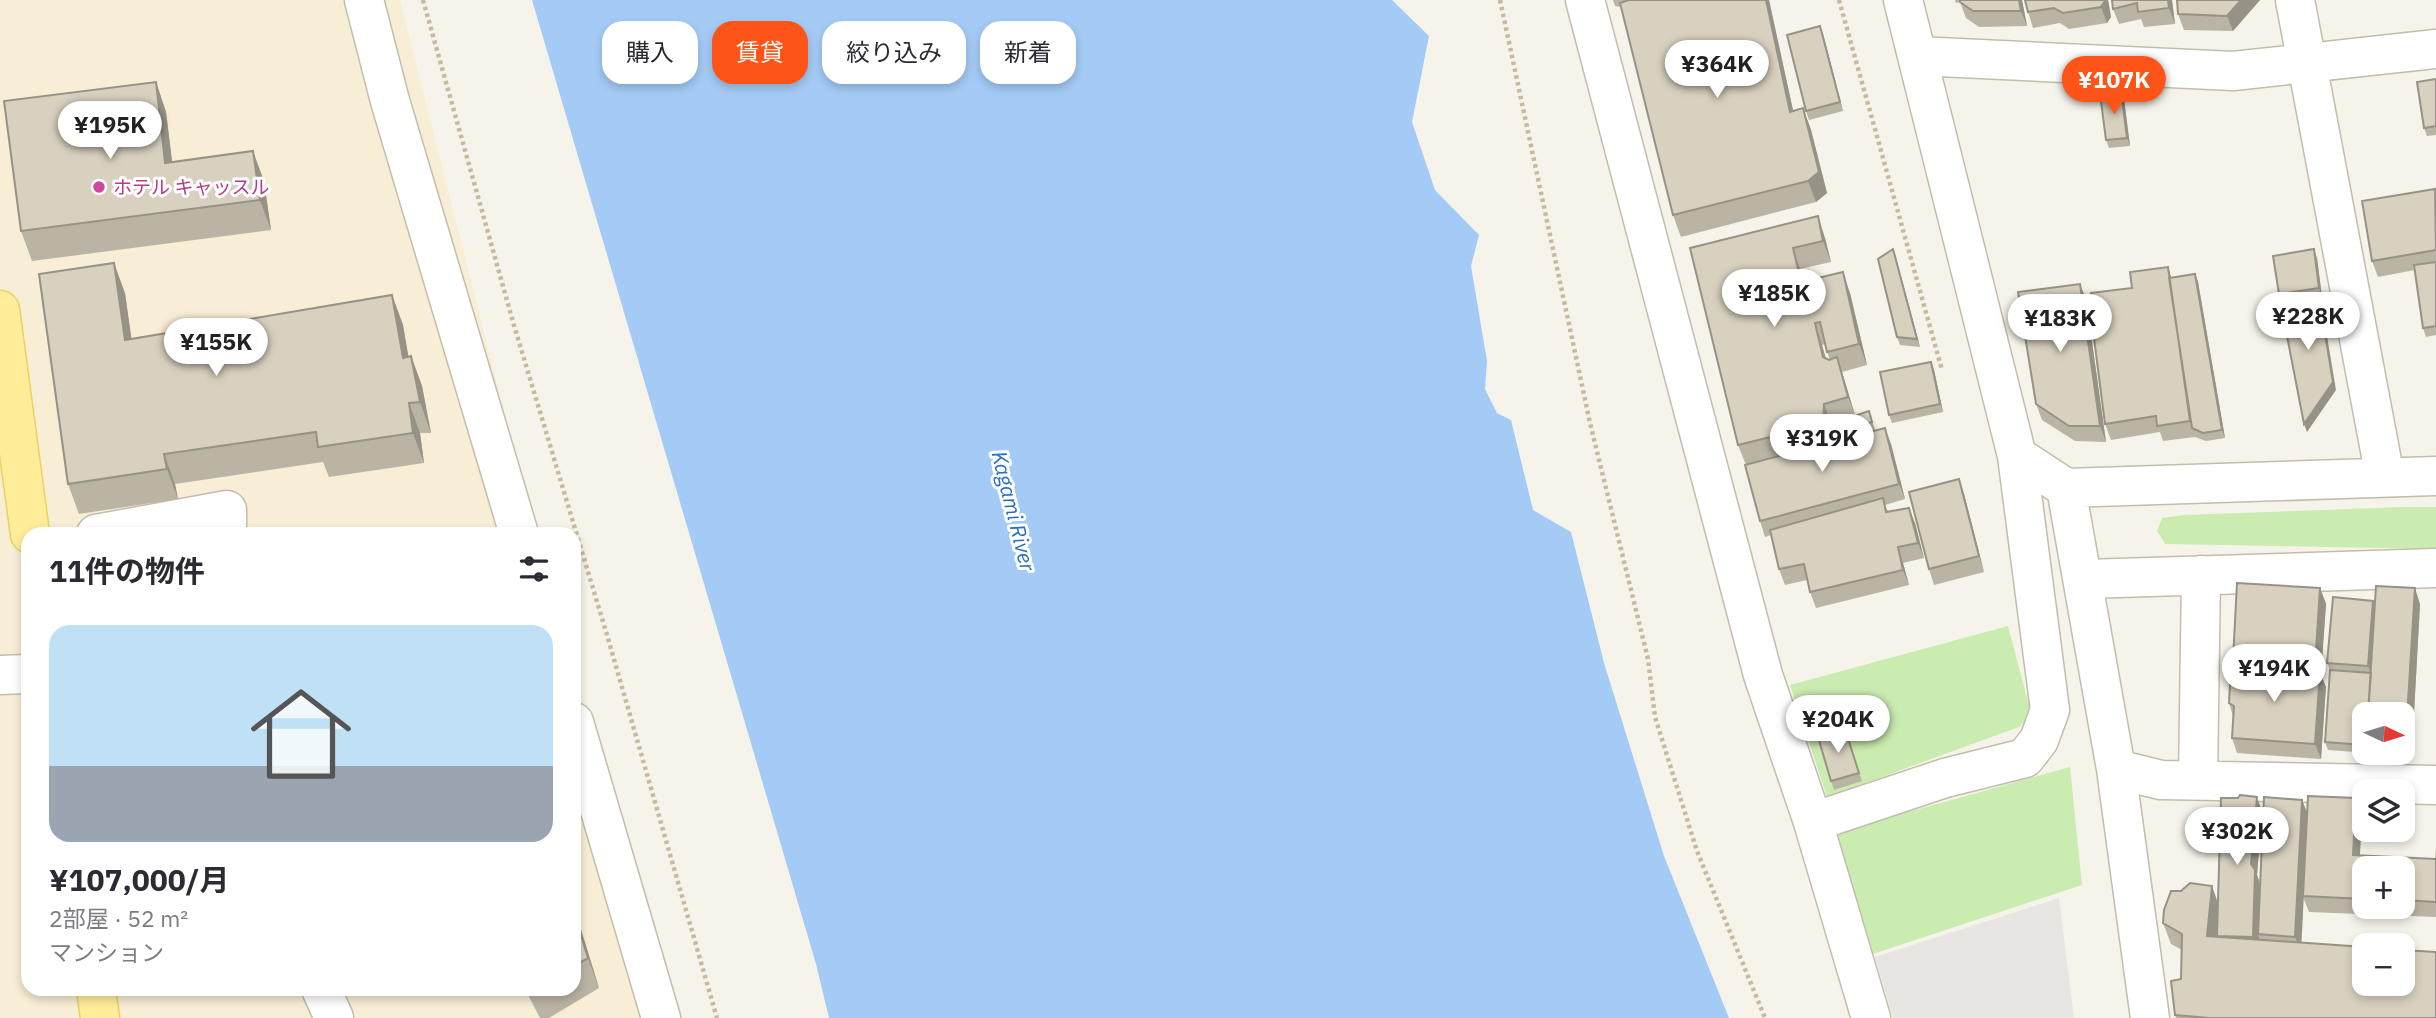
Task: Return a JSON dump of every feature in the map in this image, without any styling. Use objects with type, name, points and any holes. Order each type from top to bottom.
[{"type":"main road","points":[[0,310],[29,527]]},
{"type":"main road","points":[[97,996],[100,1018]]},
{"type":"street","points":[[364,0],[390,101],[517,527]]},
{"type":"street","points":[[1586,0],[1763,675],[1812,822],[1871,1018]]},
{"type":"street","points":[[1812,822],[1945,778],[2025,758],[2039,740],[2050,710],[2017,456],[1903,0]]},
{"type":"street","points":[[2295,0],[2385,477]]},
{"type":"street","points":[[1917,56],[2233,71],[2436,50]]},
{"type":"street","points":[[2017,456],[2066,488],[2436,476]]},
{"type":"street","points":[[2066,488],[2085,579],[2116,769],[2150,1018]]},
{"type":"street","points":[[134,527],[227,510],[227,527]]},
{"type":"street","points":[[2085,579],[2436,568]]},
{"type":"street","points":[[2198,780],[2201,575]]},
{"type":"street","points":[[0,675],[21,674]]},
{"type":"street","points":[[581,746],[661,1018]]},
{"type":"street","points":[[2116,769],[2161,780],[2436,786]]},
{"type":"street","points":[[324,996],[334,1018]]},
{"type":"path","points":[[423,0],[573,527]]},
{"type":"path","points":[[1500,0],[1590,422],[1648,659],[1655,717],[1697,851],[1765,1018]]},
{"type":"path","points":[[1839,0],[1946,382]]},
{"type":"path","points":[[581,554],[717,1018]]},
{"type":"shaded area","points":[[0,0],[400,0],[533,527],[21,527],[21,996],[581,996],[581,717],[657,1018],[0,1018]]},
{"type":"shaded area","points":[[2059,898],[2074,1018],[1893,1018],[1875,957]]},
{"type":"green space","points":[[2436,507],[2436,549],[2165,544],[2157,531],[2162,518],[2184,515]]},
{"type":"green space","points":[[2008,626],[2031,713],[2028,720],[2019,727],[1827,797],[1790,685]]},
{"type":"green space","points":[[2070,767],[2082,885],[1873,954],[1836,832]]},
{"type":"water","name":"Kagami River","points":[[532,0],[1392,0],[1429,36],[1412,122],[1435,190],[1479,235],[1471,266],[1487,361],[1485,389],[1497,413],[1511,420],[1533,510],[1571,532],[1604,663],[1664,856],[1729,1018],[829,1018],[816,964]]},
{"type":"building","points":[[1629,0],[1766,0],[1790,112],[1803,108],[1819,172],[1808,181],[1673,215],[1620,3]]},
{"type":"building","points":[[1960,0],[2019,0],[2021,11],[1973,11]]},
{"type":"building","points":[[2025,0],[2105,1],[2101,7],[2063,13],[2054,8],[2028,12]]},
{"type":"building","points":[[2112,0],[2168,0],[2169,8],[2138,12],[2137,3],[2113,9]]},
{"type":"building","points":[[2177,0],[2241,0],[2227,16],[2178,14]]},
{"type":"building","points":[[1820,26],[1840,102],[1806,111],[1787,35]]},
{"type":"building","points":[[2436,79],[2436,126],[2424,128],[2417,82]]},
{"type":"building","name":"ホテル キャッスル","points":[[156,82],[165,163],[253,151],[260,200],[21,231],[4,101]]},
{"type":"building","points":[[2121,91],[2127,138],[2106,140],[2100,94]]},
{"type":"building","points":[[2435,189],[2436,250],[2372,261],[2362,201]]},
{"type":"building","points":[[1818,216],[1823,241],[1793,248],[1801,282],[1843,272],[1859,344],[1827,352],[1820,322],[1815,323],[1823,357],[1829,360],[1837,357],[1848,397],[1824,404],[1823,424],[1738,445],[1690,248]]},
{"type":"building","points":[[1893,249],[1917,339],[1897,337],[1878,259]]},
{"type":"building","points":[[2314,249],[2319,288],[2279,294],[2273,256]]},
{"type":"building","points":[[2436,262],[2436,326],[2423,328],[2414,265]]},
{"type":"building","points":[[114,263],[125,340],[392,295],[403,358],[411,356],[420,402],[409,403],[413,433],[318,447],[316,432],[164,454],[167,469],[68,484],[39,274]]},
{"type":"building","points":[[2168,267],[2190,421],[2157,426],[2156,416],[2105,424],[2089,299],[2091,293],[2132,288],[2130,272]]},
{"type":"building","points":[[2195,274],[2222,430],[2203,433],[2192,428],[2169,278]]},
{"type":"building","points":[[2080,284],[2100,426],[2069,426],[2036,404],[2018,292]]},
{"type":"building","points":[[2319,298],[2333,382],[2304,424],[2281,305]]},
{"type":"building","points":[[1931,362],[1940,404],[1889,415],[1880,372]]},
{"type":"building","points":[[1869,411],[1872,422],[1848,429],[1848,435],[1840,435],[1842,420]]},
{"type":"building","points":[[1885,428],[1899,484],[1760,521],[1745,465]]},
{"type":"building","points":[[1959,479],[1979,556],[1929,569],[1909,492]]},
{"type":"building","points":[[1883,498],[1886,512],[1909,508],[1918,543],[1898,547],[1903,570],[1810,592],[1804,564],[1779,569],[1770,530]]},
{"type":"building","points":[[2237,583],[2320,588],[2315,665],[2233,660]]},
{"type":"building","points":[[2376,586],[2415,588],[2408,702],[2369,702]]},
{"type":"building","points":[[2333,597],[2373,601],[2368,666],[2327,663]]},
{"type":"building","points":[[2231,666],[2320,672],[2315,744],[2232,738],[2234,706],[2229,703]]},
{"type":"building","points":[[2330,670],[2371,673],[2369,702],[2352,702],[2352,744],[2325,742]]},
{"type":"building","points":[[1845,729],[1859,773],[1831,781],[1818,737]]},
{"type":"building","points":[[2240,795],[2257,797],[2251,864],[2255,870],[2253,937],[2217,936],[2221,798],[2238,798]]},
{"type":"building","points":[[2308,796],[2352,798],[2353,855],[2374,856],[2352,856],[2352,898],[2303,896]]},
{"type":"building","points":[[2264,797],[2302,800],[2295,937],[2258,934]]},
{"type":"building","points":[[2415,858],[2436,859],[2436,902],[2415,901]]},
{"type":"building","points":[[2190,883],[2212,886],[2207,936],[2352,946],[2352,996],[2415,996],[2415,951],[2436,952],[2436,1018],[2209,1018],[2175,1015],[2171,981],[2181,979],[2182,934],[2163,923],[2164,910],[2171,891],[2181,891]]},
{"type":"building","points":[[581,936],[588,958],[581,962]]},
{"type":"place","name":"ホテル キャッスル","points":[[99,187]]}]
